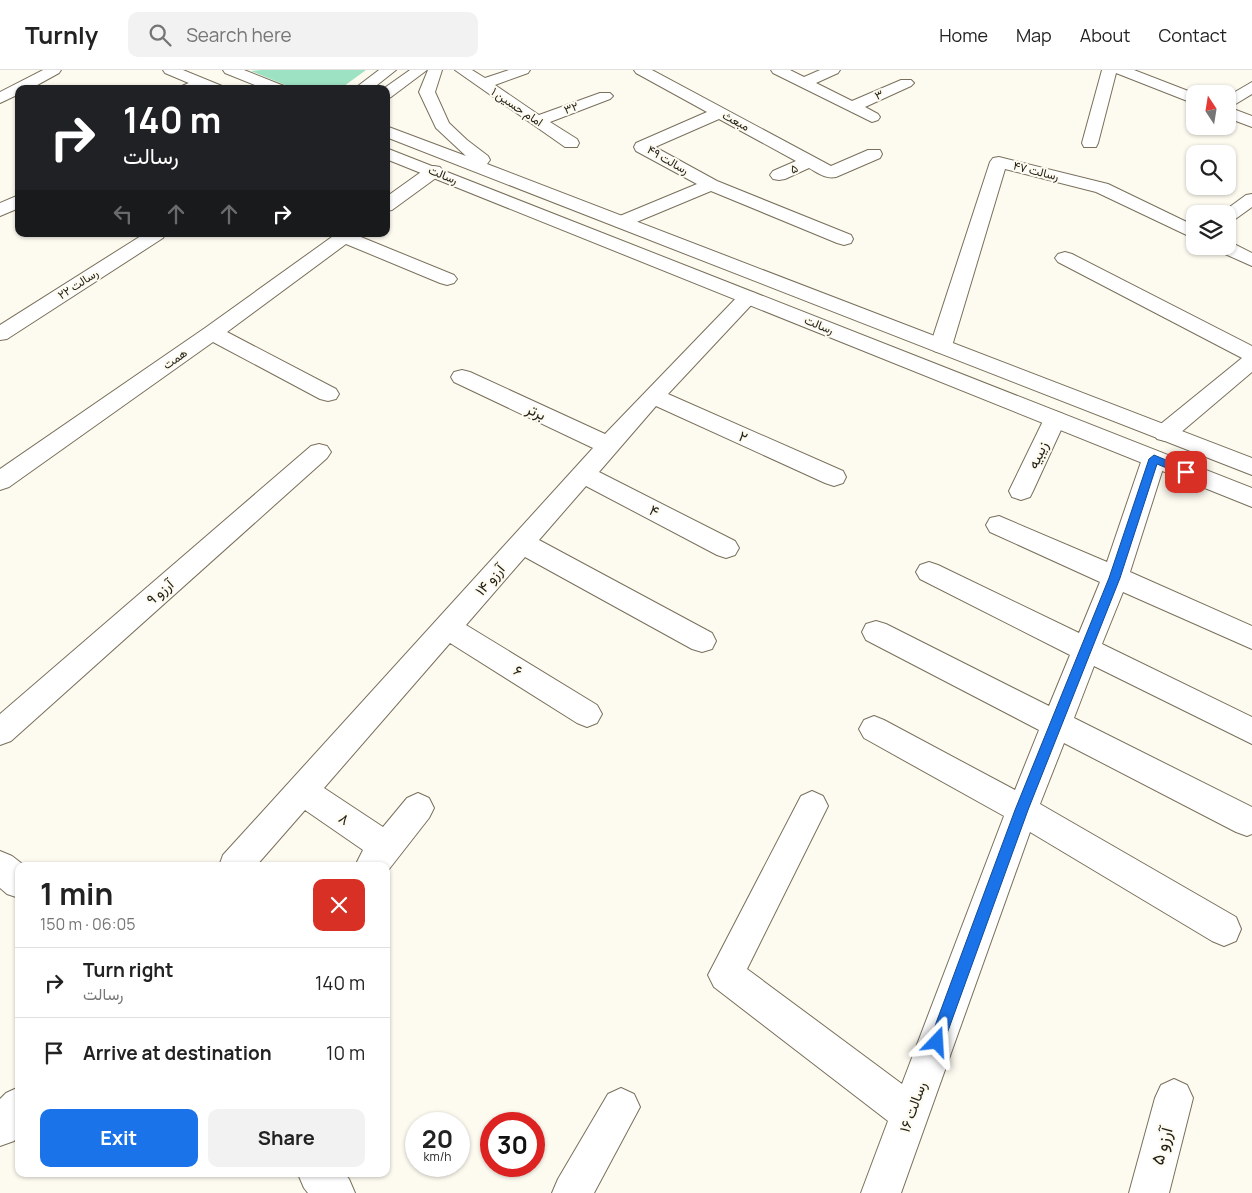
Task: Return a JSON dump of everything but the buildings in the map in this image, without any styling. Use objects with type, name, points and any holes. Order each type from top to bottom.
[{"type":"street","points":[[26,85],[54,70]]},
{"type":"street","points":[[170,70],[192,85]]},
{"type":"street","points":[[230,70],[269,85]]},
{"type":"street","points":[[368,85],[389,70]]},
{"type":"street","points":[[390,91],[420,70]]},
{"type":"street","points":[[435,70],[427,92],[442,124],[460,144],[504,176]]},
{"type":"street","name":"امام حسین ۱","points":[[462,70],[571,144]]},
{"type":"street","points":[[483,84],[523,70]]},
{"type":"street","points":[[778,70],[872,117]]},
{"type":"street","points":[[802,83],[833,70]]},
{"type":"street","points":[[1090,143],[1109,70]]},
{"type":"street","points":[[1121,70],[1186,95]]},
{"type":"street","name":"مبعث","points":[[647,71],[830,173],[874,154]]},
{"type":"street","points":[[0,80],[15,86]]},
{"type":"street","name":"۳","points":[[852,107],[906,84]]},
{"type":"street","points":[[1236,97],[1252,87]]},
{"type":"street","points":[[0,98],[15,90]]},
{"type":"street","name":"۳۲","points":[[537,121],[605,96]]},
{"type":"street","points":[[813,104],[831,97]]},
{"type":"street","name":"رسالت ۴۹","points":[[719,112],[642,147],[711,185],[844,239]]},
{"type":"street","points":[[1236,115],[1252,122]]},
{"type":"street","points":[[752,130],[769,124]]},
{"type":"street","name":"رسالت","points":[[390,133],[941,346],[1159,446],[1252,498]]},
{"type":"street","name":"رسالت","points":[[390,155],[1055,419],[1159,446],[1252,467]]},
{"type":"street","name":"۵","points":[[779,175],[809,162]]},
{"type":"street","name":"رسالت ۴۷","points":[[941,346],[999,162],[1102,188],[1186,229]]},
{"type":"street","points":[[390,203],[434,172]]},
{"type":"street","name":"رسالت ۴۹","points":[[621,222],[711,185]]},
{"type":"street","points":[[1236,210],[1252,199]]},
{"type":"street","points":[[0,211],[15,202]]},
{"type":"street","name":"رسالت ۲۲","points":[[0,334],[151,237]]},
{"type":"street","name":"همت","points":[[0,481],[212,333],[343,237]]},
{"type":"street","points":[[351,237],[447,279]]},
{"type":"street","points":[[1236,252],[1252,260]]},
{"type":"street","points":[[1065,258],[1252,355]]},
{"type":"street","name":"۱۴ آرزو","points":[[238,862],[653,396],[748,297]]},
{"type":"street","points":[[212,333],[328,394]]},
{"type":"street","points":[[1159,446],[1252,361]]},
{"type":"street","name":"برتر","points":[[462,378],[610,446]]},
{"type":"street","name":"۲","points":[[653,396],[834,478]]},
{"type":"street","name":"زیبیه","points":[[1021,491],[1055,419]]},
{"type":"street","name":"رسالت ۱۶","points":[[881,1193],[1022,810],[1115,578],[1159,446]]},
{"type":"street","name":"۹ آرزو","points":[[0,732],[319,452]]},
{"type":"street","name":"۴","points":[[583,474],[726,548]]},
{"type":"street","points":[[999,525],[1252,638]]},
{"type":"street","points":[[522,543],[702,641]]},
{"type":"street","points":[[929,572],[1085,650],[1252,730]]},
{"type":"street","name":"۶","points":[[448,628],[587,714]]},
{"type":"street","points":[[876,632],[1247,820]]},
{"type":"street","points":[[874,729],[1022,810],[1224,929]]},
{"type":"street","name":"۸","points":[[301,790],[379,857]]},
{"type":"street","points":[[812,806],[726,975],[911,1114]]},
{"type":"street","points":[[379,857],[418,808]]},
{"type":"street","points":[[0,867],[15,879]]},
{"type":"street","name":"آرزو ۵","points":[[1149,1193],[1174,1098]]},
{"type":"street","points":[[572,1193],[621,1107]]},
{"type":"street","points":[[0,1127],[15,1110]]},
{"type":"street","points":[[321,1177],[335,1193]]},
{"type":"green space","points":[[366,70],[345,85],[285,85],[251,71]]},
{"type":"route","points":[[937,1042],[1022,810],[1115,578],[1154,459],[1186,472]]}]
